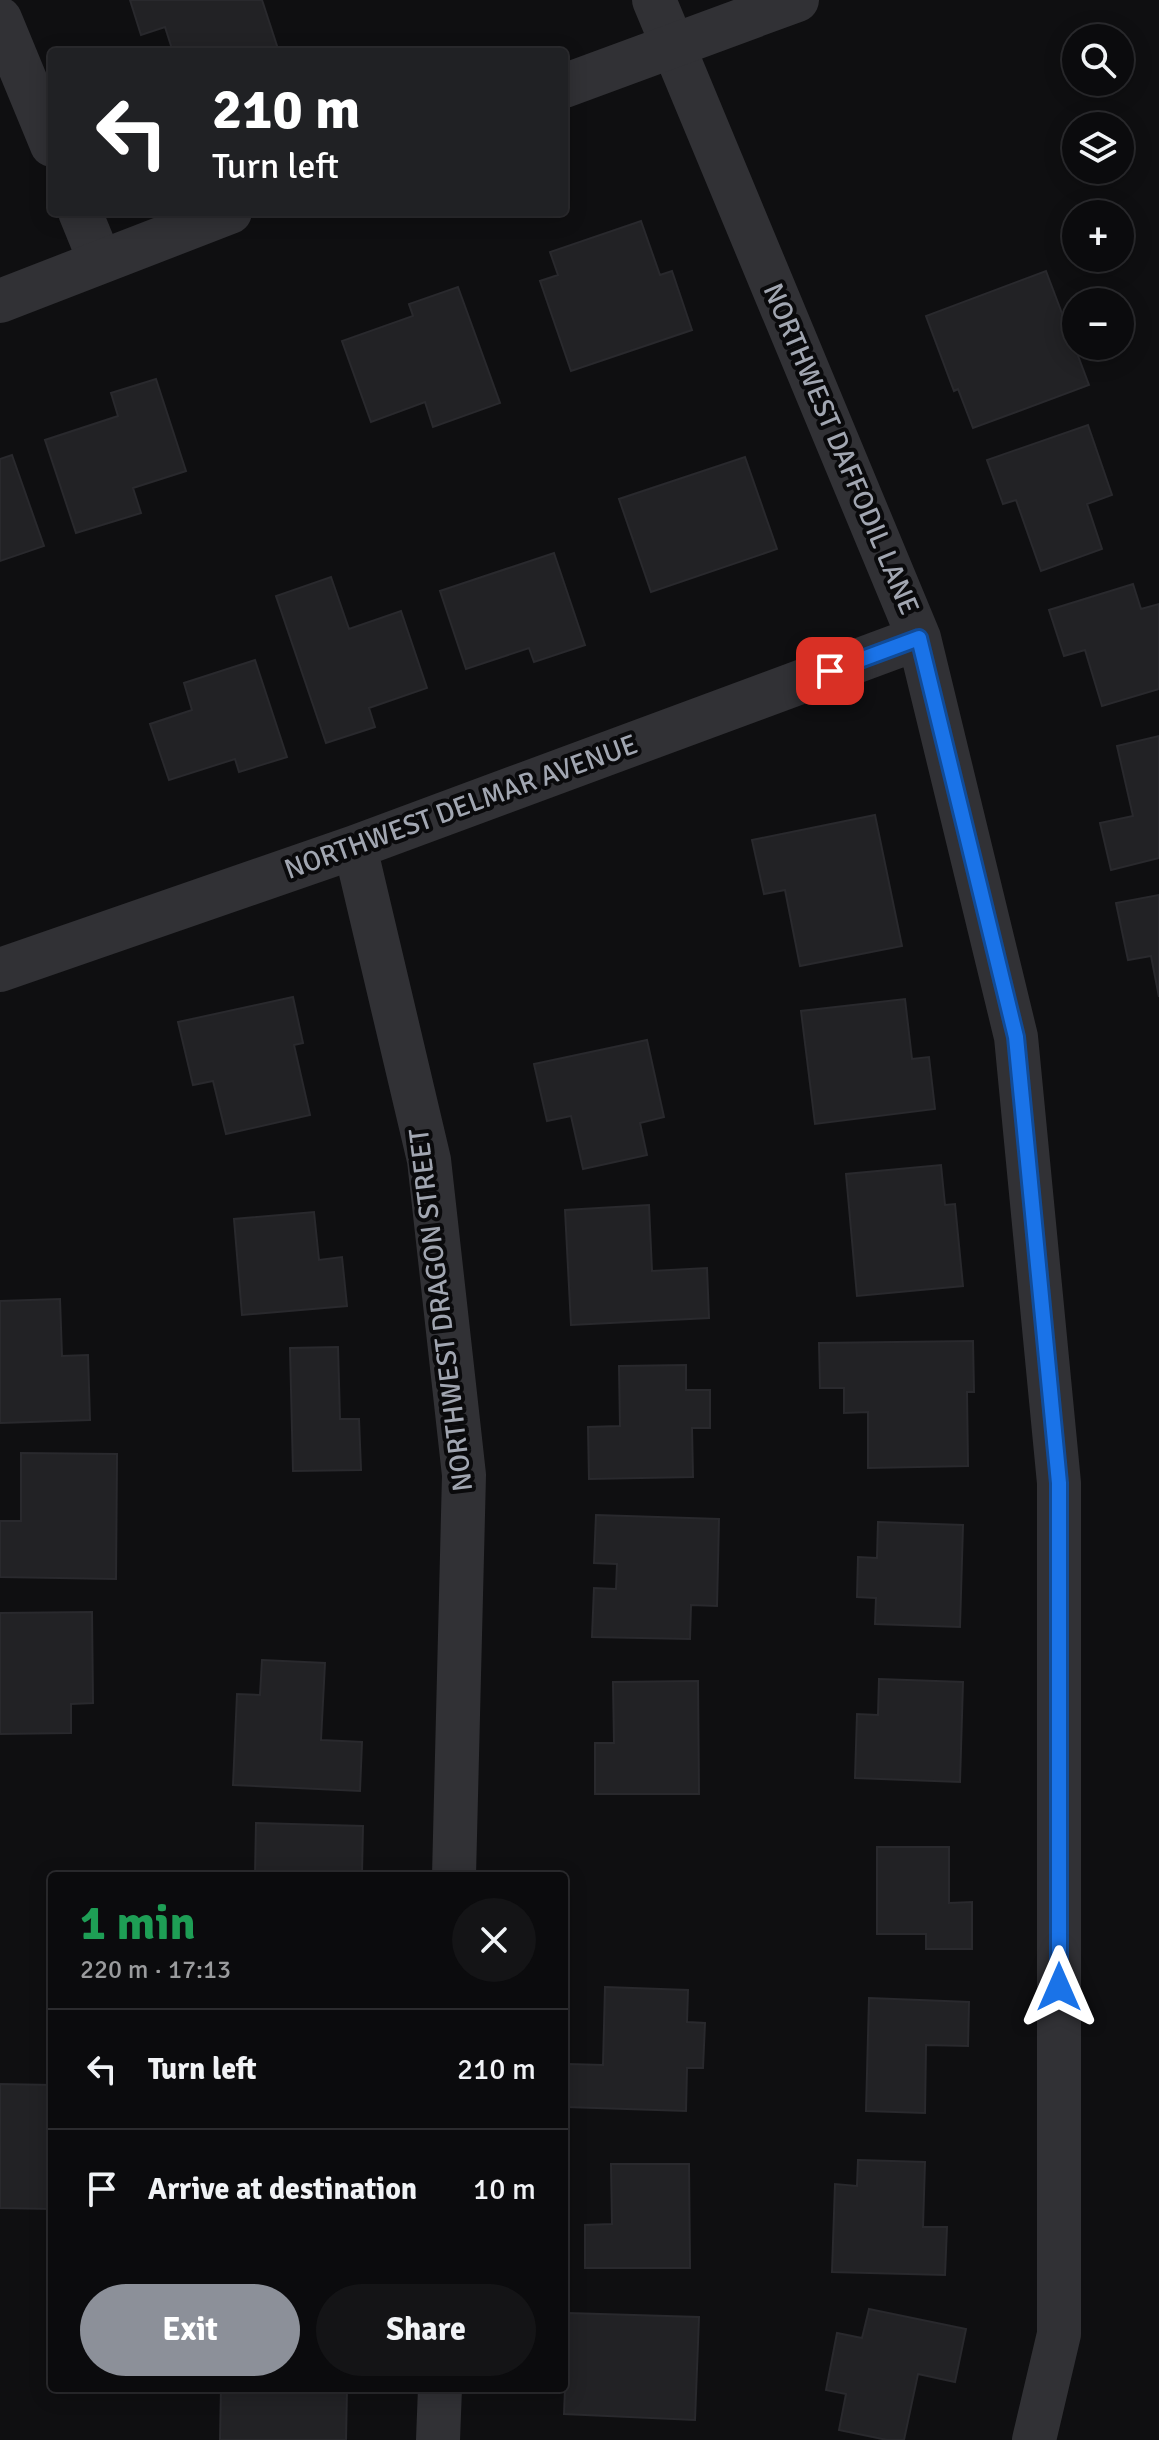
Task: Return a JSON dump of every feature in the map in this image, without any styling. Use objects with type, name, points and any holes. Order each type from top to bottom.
[{"type":"street","name":"NORTHWEST DAFFODIL LANE","points":[[654,0],[919,638],[1016,1037],[1059,1483],[1059,2334],[1034,2440]]},
{"type":"street","points":[[568,84],[797,0]]},
{"type":"street","points":[[0,19],[48,135]]},
{"type":"street","points":[[82,216],[100,261]]},
{"type":"street","points":[[0,301],[219,216]]},
{"type":"street","name":"NORTHWEST DELMAR AVENUE","points":[[0,970],[355,847],[919,638]]},
{"type":"street","name":"NORTHWEST DRAGON STREET","points":[[355,847],[429,1160],[464,1475],[454,1872]]},
{"type":"street","points":[[438,2440],[440,2392]]},
{"type":"building","points":[[130,0],[262,0],[278,48],[172,48],[165,27],[141,35]]},
{"type":"building","points":[[641,221],[660,275],[672,271],[692,330],[571,371],[540,281],[558,275],[550,252]]},
{"type":"building","points":[[1046,271],[1062,313],[1062,360],[1080,360],[1089,385],[973,428],[958,389],[954,391],[926,316]]},
{"type":"building","points":[[458,287],[500,403],[433,427],[425,402],[371,422],[342,341],[413,316],[409,304]]},
{"type":"building","points":[[156,379],[186,471],[133,488],[141,513],[76,533],[45,440],[118,416],[111,393]]},
{"type":"building","points":[[1088,425],[1112,495],[1087,504],[1102,549],[1041,571],[1016,500],[1003,504],[987,460]]},
{"type":"building","points":[[12,455],[44,546],[0,561],[0,459]]},
{"type":"building","points":[[745,457],[777,549],[651,592],[619,499]]},
{"type":"building","points":[[554,553],[585,645],[534,662],[529,648],[466,669],[440,591]]},
{"type":"building","points":[[331,577],[349,629],[401,611],[427,688],[369,708],[375,727],[326,743],[276,596]]},
{"type":"building","points":[[1133,584],[1141,609],[1159,604],[1159,689],[1102,706],[1085,650],[1064,656],[1049,610]]},
{"type":"building","points":[[255,660],[287,757],[239,772],[235,759],[169,780],[150,724],[192,710],[184,683]]},
{"type":"building","points":[[1159,736],[1159,858],[1111,870],[1100,823],[1133,816],[1117,746]]},
{"type":"building","points":[[875,815],[902,946],[800,966],[785,890],[764,894],[752,840]]},
{"type":"building","points":[[1159,895],[1159,997],[1151,956],[1128,960],[1116,903]]},
{"type":"building","points":[[293,997],[303,1043],[294,1045],[310,1115],[226,1134],[213,1081],[193,1085],[178,1022]]},
{"type":"building","points":[[905,999],[912,1059],[929,1057],[935,1109],[815,1124],[801,1011]]},
{"type":"building","points":[[647,1040],[664,1117],[640,1123],[647,1155],[583,1169],[571,1116],[547,1121],[534,1064]]},
{"type":"building","points":[[941,1165],[945,1205],[955,1204],[963,1286],[857,1296],[846,1174]]},
{"type":"building","points":[[649,1205],[652,1271],[707,1268],[709,1318],[571,1325],[565,1210]]},
{"type":"building","points":[[314,1212],[319,1260],[342,1257],[347,1306],[242,1315],[234,1219]]},
{"type":"building","points":[[60,1299],[62,1356],[88,1355],[90,1420],[0,1423],[0,1301]]},
{"type":"building","points":[[973,1341],[974,1392],[967,1392],[968,1466],[868,1468],[868,1412],[844,1413],[844,1388],[820,1388],[819,1343]]},
{"type":"building","points":[[338,1347],[340,1419],[359,1419],[361,1470],[293,1471],[290,1348]]},
{"type":"building","points":[[686,1365],[686,1390],[710,1390],[710,1428],[692,1428],[693,1477],[589,1479],[588,1427],[620,1426],[619,1366]]},
{"type":"building","points":[[21,1453],[117,1454],[116,1579],[0,1577],[0,1521],[21,1521]]},
{"type":"building","points":[[596,1515],[719,1519],[717,1606],[691,1605],[690,1639],[592,1637],[594,1588],[616,1589],[617,1564],[594,1563]]},
{"type":"building","points":[[878,1522],[963,1525],[960,1627],[875,1624],[876,1598],[857,1597],[858,1557],[877,1558]]},
{"type":"building","points":[[92,1612],[93,1703],[71,1704],[71,1733],[0,1734],[0,1613]]},
{"type":"building","points":[[262,1660],[325,1663],[321,1740],[362,1742],[360,1791],[233,1785],[237,1694],[260,1695]]},
{"type":"building","points":[[879,1679],[963,1682],[960,1782],[855,1778],[857,1714],[878,1715]]},
{"type":"building","points":[[698,1681],[699,1794],[595,1794],[595,1743],[614,1743],[613,1682]]},
{"type":"building","points":[[256,1823],[363,1826],[362,1872],[255,1872]]},
{"type":"building","points":[[877,1847],[949,1847],[949,1903],[972,1902],[972,1949],[926,1949],[926,1934],[877,1934]]},
{"type":"building","points":[[605,1987],[688,1990],[687,2022],[705,2023],[703,2068],[687,2068],[686,2111],[568,2107],[569,2064],[603,2065]]},
{"type":"building","points":[[869,1998],[969,2002],[968,2046],[926,2045],[925,2113],[866,2111]]},
{"type":"building","points":[[0,2084],[48,2085],[48,2209],[0,2208]]},
{"type":"building","points":[[858,2160],[925,2162],[923,2227],[947,2227],[945,2275],[832,2272],[835,2184],[857,2186]]},
{"type":"building","points":[[611,2164],[689,2164],[690,2268],[585,2268],[585,2225],[612,2224]]},
{"type":"building","points":[[869,2309],[966,2329],[955,2382],[918,2374],[904,2440],[887,2440],[839,2430],[846,2394],[826,2390],[837,2333],[862,2338]]},
{"type":"building","points":[[568,2313],[699,2317],[695,2420],[564,2414],[565,2392],[568,2392]]},
{"type":"building","points":[[221,2392],[347,2392],[346,2440],[220,2440]]},
{"type":"route","points":[[830,671],[919,638],[1016,1037],[1059,1483],[1059,1987]]}]
